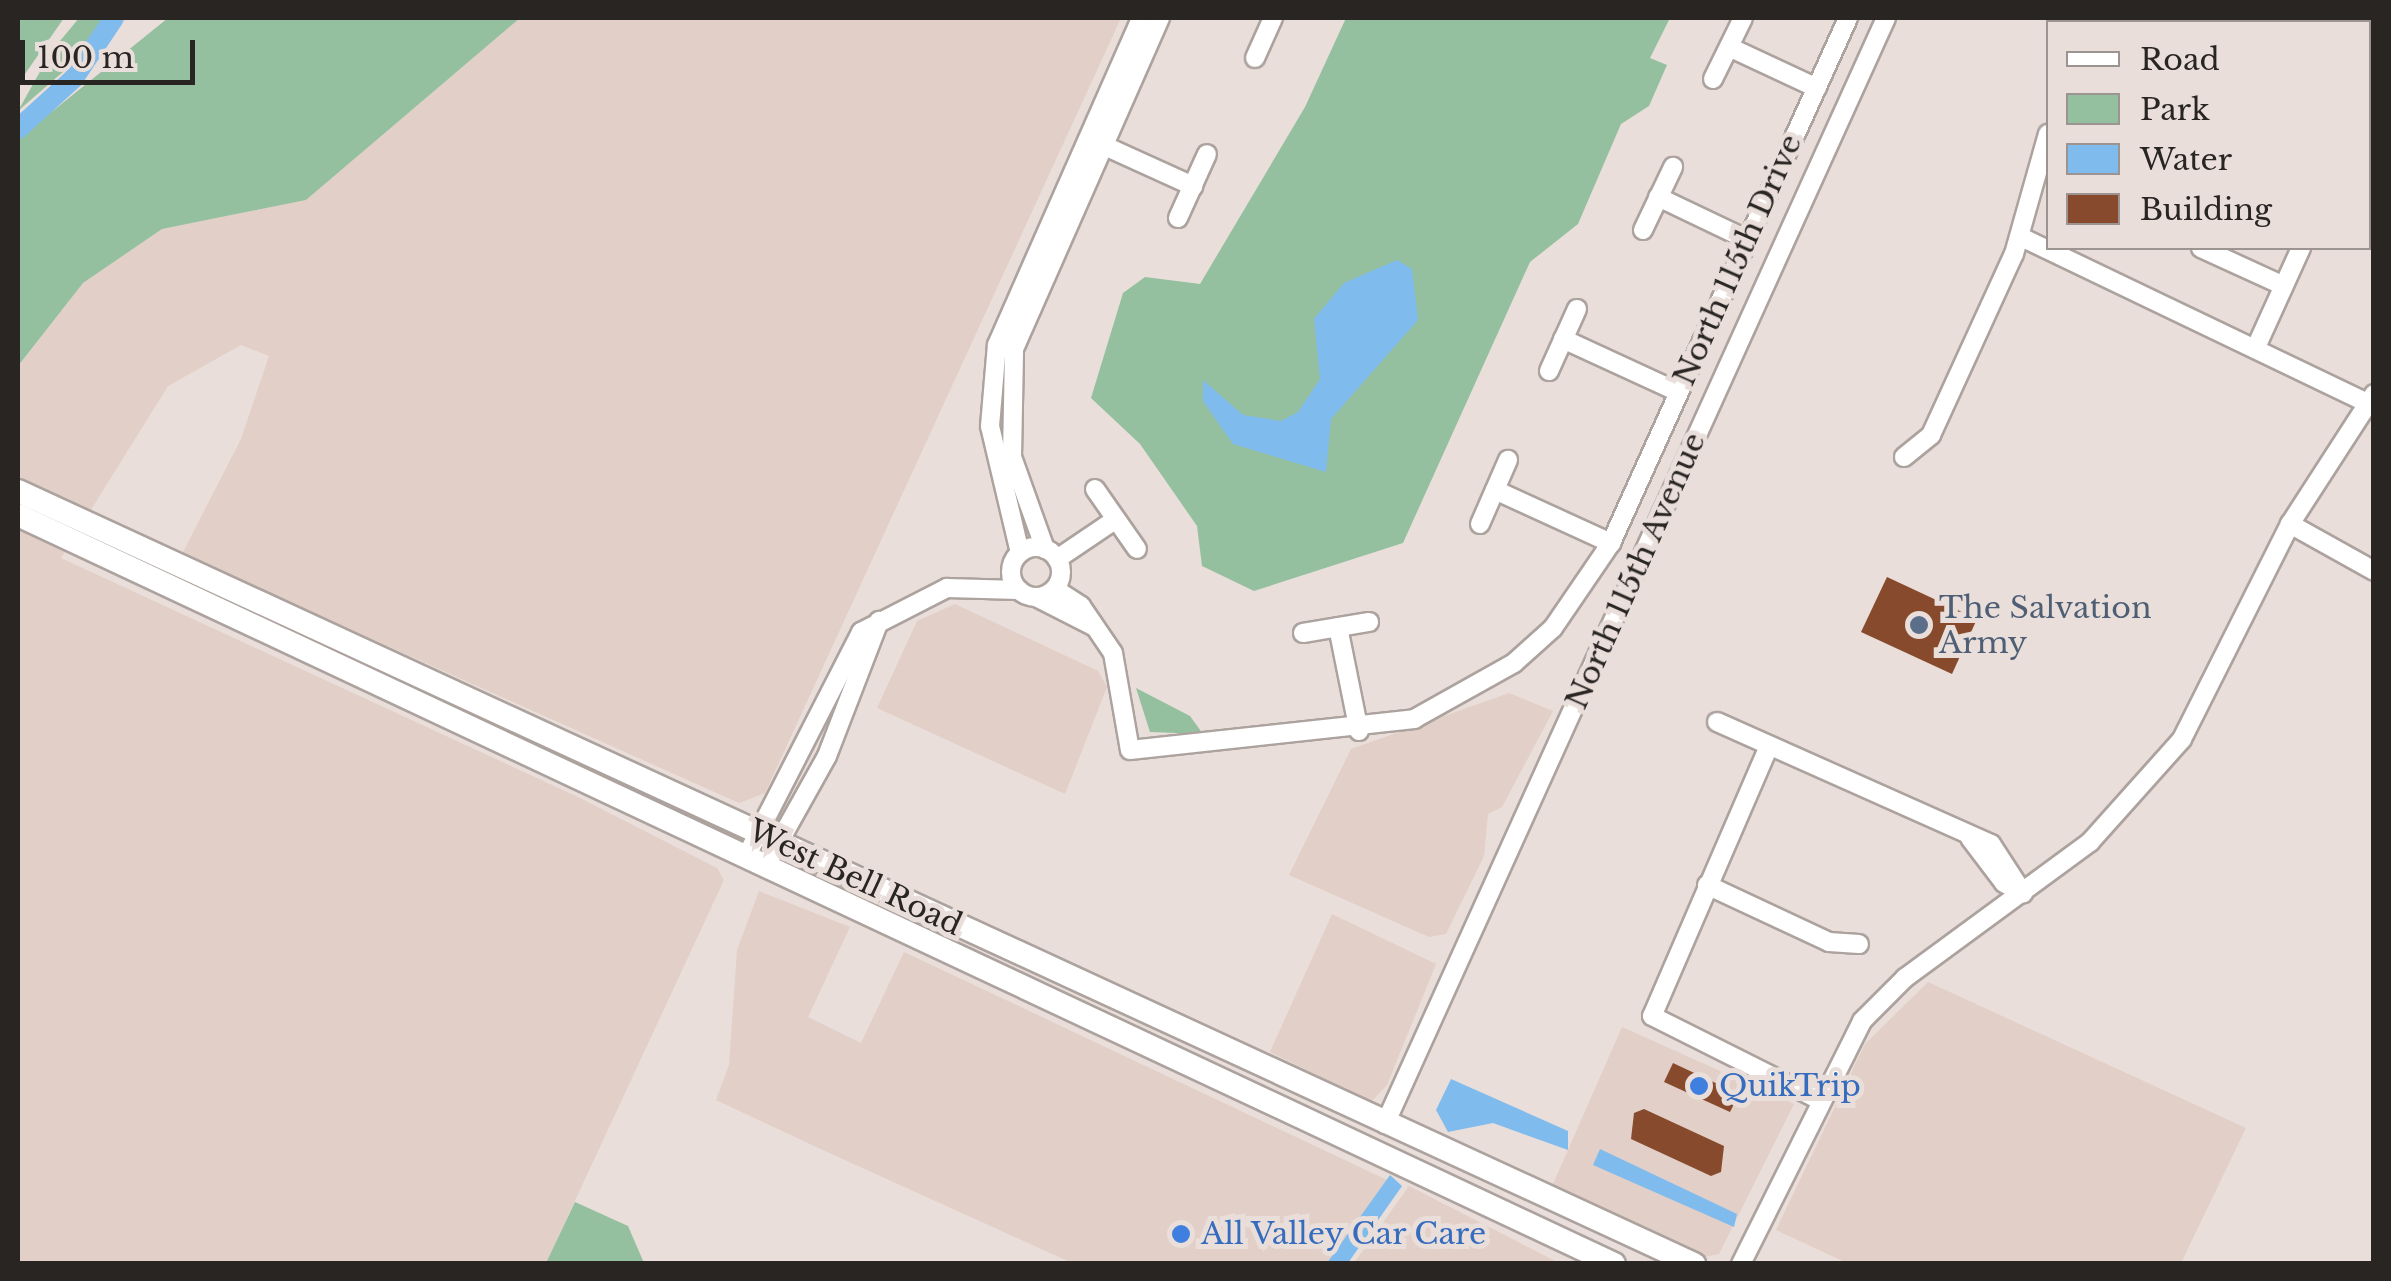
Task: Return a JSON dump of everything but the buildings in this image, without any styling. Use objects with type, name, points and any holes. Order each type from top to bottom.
[{"type":"main road","name":"West Bell Road","points":[[18,491],[90,537],[454,721],[1614,1264]]},
{"type":"main road","name":"West Bell Road","points":[[18,515],[90,537],[464,696],[1694,1264]]},
{"type":"main road","points":[[915,935],[957,941],[1030,975],[1047,968]]},
{"type":"main road","points":[[1078,1011],[1101,1006],[1174,1039],[1204,1041]]},
{"type":"main road","points":[[1212,1076],[1242,1075],[1364,1131],[1385,1124]]},
{"type":"street","points":[[1098,629],[1055,588],[1051,554],[1012,456],[1010,372],[1025,314],[1141,18]]},
{"type":"street","points":[[755,862],[760,834],[843,654],[879,621],[920,596],[1011,572],[1020,553],[994,460],[992,370],[1008,308],[1160,18]]},
{"type":"street","points":[[1713,79],[1742,18]]},
{"type":"street","name":"North 115th Drive","points":[[1098,629],[1124,684],[1130,750],[1359,731],[1414,719],[1514,663],[1553,628],[1610,544],[1848,18]]},
{"type":"street","name":"North 115th Avenue","points":[[1385,1124],[1886,18]]},
{"type":"street","points":[[1255,58],[1266,20]]},
{"type":"street","points":[[1729,47],[1817,88]]},
{"type":"street","points":[[1094,141],[1193,186]]},
{"type":"street","points":[[1178,218],[1208,154]]},
{"type":"street","points":[[1642,230],[1673,167]]},
{"type":"street","points":[[1904,457],[1932,435],[2021,237],[2043,175]]},
{"type":"street","points":[[1658,197],[1748,240]]},
{"type":"street","points":[[2021,237],[2046,248]]},
{"type":"street","points":[[1741,1264],[1816,1098],[1883,998],[2106,828],[2182,739],[2290,524],[2371,399],[2050,250]]},
{"type":"street","points":[[2205,250],[2284,286]]},
{"type":"street","points":[[2257,344],[2300,250]]},
{"type":"street","points":[[1548,371],[1577,309]]},
{"type":"street","points":[[1564,339],[1678,392]]},
{"type":"street","points":[[1480,524],[1508,460]]},
{"type":"street","points":[[1094,489],[1137,549]]},
{"type":"street","points":[[1495,490],[1610,544]]},
{"type":"street","points":[[1020,553],[1051,554],[1116,520]]},
{"type":"street","points":[[2290,524],[2374,570]]},
{"type":"street","points":[[1011,572],[1027,593]]},
{"type":"street","points":[[971,584],[1027,593],[1098,629]]},
{"type":"street","points":[[1027,593],[1055,588]]},
{"type":"street","points":[[755,862],[783,844],[879,621]]},
{"type":"street","points":[[1303,633],[1369,622]]},
{"type":"street","points":[[1338,627],[1359,731]]},
{"type":"street","points":[[1718,722],[1970,838],[1991,844],[2023,893]]},
{"type":"street","points":[[1769,746],[1652,1016],[1816,1098]]},
{"type":"street","points":[[1707,884],[1829,942],[1859,944]]},
{"type":"shaded area","points":[[520,18],[1121,18],[765,793],[739,803],[182,554],[241,439],[269,356],[241,345],[168,386],[61,558],[578,797],[717,868],[724,880],[546,1263],[18,1263],[18,366],[83,283],[162,229],[306,200]]},
{"type":"shaded area","points":[[955,604],[1098,671],[1107,687],[1065,794],[877,708],[917,621]]},
{"type":"shaded area","points":[[1509,693],[1553,711],[1502,807],[1488,814],[1484,856],[1446,934],[1429,937],[1289,875],[1351,749]]},
{"type":"shaded area","points":[[759,891],[850,927],[808,1017],[861,1043],[904,952],[1387,1180],[1327,1263],[1072,1263],[814,1146],[716,1100],[729,1065],[737,950]]},
{"type":"shaded area","points":[[1332,914],[1436,964],[1387,1085],[1371,1102],[1270,1052]]},
{"type":"shaded area","points":[[1928,982],[2246,1128],[2181,1263],[1847,1263],[1776,1230],[1865,1044]]},
{"type":"shaded area","points":[[1622,1027],[1794,1104],[1719,1254],[1704,1257],[1553,1184]]},
{"type":"shaded area","points":[[1409,1186],[1559,1263],[1354,1263]]},
{"type":"green space","points":[[18,18],[64,18],[18,84]]},
{"type":"green space","points":[[79,18],[125,18],[18,111],[51,52]]},
{"type":"green space","points":[[168,18],[520,18],[306,200],[162,229],[83,283],[18,366],[18,139]]},
{"type":"green space","points":[[1346,18],[1670,18],[1650,58],[1667,65],[1649,106],[1621,124],[1578,224],[1530,262],[1403,543],[1254,591],[1202,566],[1197,526],[1140,444],[1091,398],[1123,293],[1145,277],[1200,284],[1305,107]]},
{"type":"green space","points":[[1136,688],[1190,716],[1203,734],[1150,732]]},
{"type":"green space","points":[[575,1202],[628,1226],[644,1263],[546,1263]]},
{"type":"water","points":[[1397,260],[1412,269],[1418,320],[1331,419],[1326,472],[1233,444],[1203,401],[1203,380],[1243,415],[1281,421],[1298,412],[1320,379],[1314,319],[1344,283]]},
{"type":"water","points":[[1451,1079],[1568,1131],[1568,1150],[1493,1123],[1448,1132],[1436,1110]]},
{"type":"water","points":[[1600,1149],[1737,1214],[1734,1227],[1593,1165]]},
{"type":"water","points":[[1390,1175],[1402,1186],[1348,1263],[1327,1263]]},
{"type":"waterway","points":[[18,129],[74,78],[114,18]]},
{"type":"place","name":"The Salvation Army","points":[[1919,625]]},
{"type":"place","name":"QuikTrip","points":[[1699,1086]]},
{"type":"place","name":"All Valley Car Care","points":[[1181,1234]]}]
